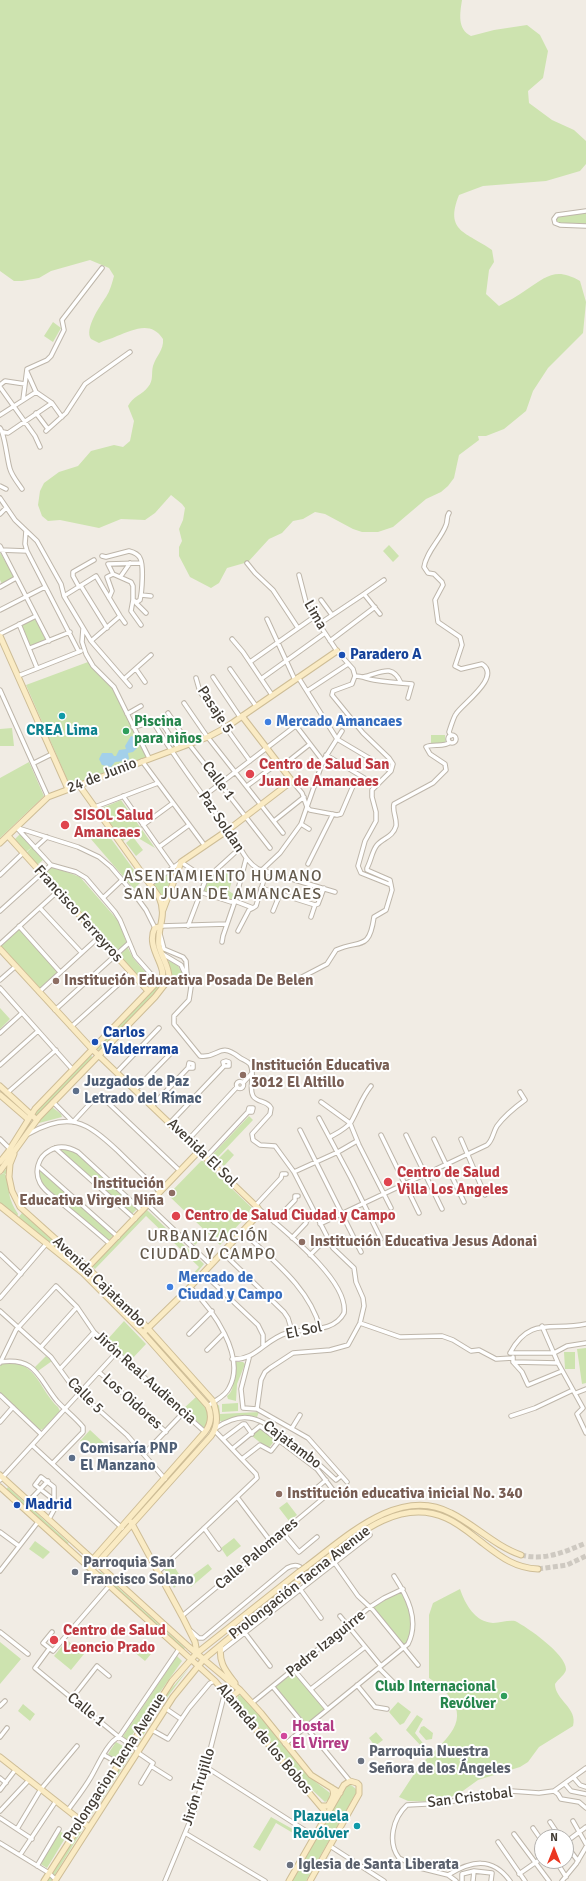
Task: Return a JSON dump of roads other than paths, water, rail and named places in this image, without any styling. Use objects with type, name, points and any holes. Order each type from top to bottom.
[{"type":"street","points":[[586,211],[557,215],[554,219],[556,224],[560,225],[586,226]]},
{"type":"street","points":[[23,400],[26,371],[28,368],[50,358],[64,330],[62,320],[102,268]]},
{"type":"street","points":[[36,413],[47,430],[62,417],[85,384],[120,361],[130,352]]},
{"type":"street","points":[[26,371],[36,392],[52,403],[62,417]]},
{"type":"street","points":[[25,384],[5,381],[0,386],[39,442],[40,447]]},
{"type":"street","points":[[0,415],[36,392]]},
{"type":"street","points":[[3,432],[8,433],[52,403]]},
{"type":"street","points":[[0,428],[3,432],[10,472],[22,489]]},
{"type":"street","points":[[0,486],[6,489]]},
{"type":"street","points":[[0,498],[6,508],[37,541],[61,584],[64,596],[88,637],[130,686]]},
{"type":"street","points":[[0,514],[6,508]]},
{"type":"street","points":[[302,977],[327,964],[336,950],[364,942],[371,933],[374,917],[386,910],[392,890],[390,880],[366,869],[375,847],[387,838],[394,830],[396,821],[393,808],[394,804],[433,783],[446,770],[445,764],[430,754],[426,748],[428,746],[447,745],[450,742],[454,742],[456,739],[455,736],[451,736],[448,732],[456,714],[484,684],[487,672],[486,668],[482,664],[461,669],[455,666],[462,649],[460,637],[438,622],[435,600],[443,585],[434,574],[428,573],[424,567],[427,556],[437,543],[446,526],[449,513]]},
{"type":"street","points":[[26,531],[25,544],[27,551],[79,652]]},
{"type":"street","points":[[1,549],[27,551]]},
{"type":"street","points":[[1,549],[49,641]]},
{"type":"street","points":[[102,556],[106,557],[129,551],[140,556],[141,595],[140,600],[135,601]]},
{"type":"street","points":[[94,560],[73,572],[73,576],[107,628]]},
{"type":"street","points":[[121,576],[130,563]]},
{"type":"street","points":[[113,574],[108,564],[141,563]]},
{"type":"street","points":[[247,563],[254,573],[273,590],[298,628]]},
{"type":"street","points":[[109,598],[112,591],[108,577],[113,574],[129,580],[132,584],[135,601],[132,613],[141,625]]},
{"type":"street","name":"Lima","points":[[299,575],[304,600],[314,617],[337,651],[348,664],[362,676]]},
{"type":"street","points":[[64,596],[96,576],[120,616],[126,623]]},
{"type":"street","points":[[0,585],[16,578]]},
{"type":"street","points":[[319,624],[384,580]]},
{"type":"street","points":[[0,610],[46,587]]},
{"type":"street","points":[[364,594],[380,614]]},
{"type":"street","points":[[141,595],[151,596]]},
{"type":"street","points":[[321,600],[332,615]]},
{"type":"street","points":[[135,601],[146,613]]},
{"type":"street","points":[[330,641],[375,607]]},
{"type":"street","points":[[36,616],[0,636],[68,789]]},
{"type":"street","points":[[91,641],[120,616]]},
{"type":"street","points":[[250,662],[314,617]]},
{"type":"street","points":[[268,619],[286,661],[337,739],[391,771]]},
{"type":"street","points":[[20,624],[37,668]]},
{"type":"street","points":[[83,628],[82,642],[84,650],[92,666],[112,684],[149,758]]},
{"type":"street","points":[[30,648],[70,632]]},
{"type":"street","points":[[261,679],[325,633]]},
{"type":"street","points":[[82,642],[84,638],[88,637]]},
{"type":"street","points":[[232,638],[272,696]]},
{"type":"street","points":[[18,676],[84,650]]},
{"type":"street","name":"24 de Junio","points":[[0,843],[48,797],[208,737],[225,728],[337,651]]},
{"type":"street","points":[[124,679],[152,655]]},
{"type":"street","points":[[307,691],[348,664]]},
{"type":"street","points":[[136,669],[145,682]]},
{"type":"street","points":[[230,669],[256,706]]},
{"type":"street","points":[[353,669],[355,676],[352,684],[333,691],[332,695],[363,733],[392,761],[393,764],[391,771],[372,790],[376,821],[365,841],[358,868],[361,872],[391,885]]},
{"type":"street","points":[[355,676],[362,676],[388,670],[395,673],[401,683]]},
{"type":"street","points":[[362,676],[376,680],[412,684],[408,698]]},
{"type":"street","points":[[213,677],[241,716],[292,781],[304,798],[307,807],[310,810],[341,814],[353,786]]},
{"type":"street","name":"Pasaje 5","points":[[196,678],[198,688],[225,728],[250,761]]},
{"type":"street","points":[[0,690],[48,797]]},
{"type":"street","points":[[184,703],[208,737],[283,833]]},
{"type":"street","points":[[127,714],[141,706]]},
{"type":"street","name":"Calle 1","points":[[168,713],[189,744],[270,848]]},
{"type":"street","points":[[162,723],[178,748]]},
{"type":"street","name":"Paz Soldan","points":[[133,726],[154,724],[170,750],[228,830],[246,859],[258,869],[263,869],[335,892]]},
{"type":"street","points":[[204,796],[296,726],[323,761]]},
{"type":"street","points":[[238,931],[249,910],[256,906],[265,876],[263,869],[284,849],[301,824],[323,761],[342,731]]},
{"type":"street","points":[[450,742],[448,738],[451,736]]},
{"type":"street","points":[[247,786],[310,744]]},
{"type":"street","points":[[34,763],[52,754]]},
{"type":"street","points":[[326,755],[376,785]]},
{"type":"street","points":[[142,761],[205,846]]},
{"type":"street","points":[[150,884],[228,830],[292,781]]},
{"type":"street","points":[[95,807],[158,783]]},
{"type":"street","points":[[79,785],[150,884],[158,897],[163,910]]},
{"type":"street","points":[[123,796],[173,867]]},
{"type":"street","points":[[274,821],[304,798]]},
{"type":"street","points":[[143,825],[173,803]]},
{"type":"street","points":[[308,864],[333,814]]},
{"type":"street","points":[[158,847],[189,824]]},
{"type":"street","points":[[301,824],[308,829]]},
{"type":"street","points":[[17,828],[92,852],[111,868],[146,910],[158,927],[164,948],[183,957],[186,961],[187,979]]},
{"type":"street","points":[[17,828],[51,865],[81,874],[103,898],[120,920],[135,956],[158,982]]},
{"type":"street","name":"Francisco Ferreyros","points":[[8,836],[148,992]]},
{"type":"street","points":[[36,848],[47,837]]},
{"type":"street","points":[[188,926],[206,879],[240,848]]},
{"type":"street","points":[[0,875],[23,853]]},
{"type":"street","points":[[222,942],[246,859]]},
{"type":"street","points":[[181,862],[206,879]]},
{"type":"street","points":[[0,1162],[10,1149],[29,1117],[158,982],[163,974],[154,950],[153,934],[158,927],[181,862]]},
{"type":"street","points":[[0,911],[51,865]]},
{"type":"street","points":[[103,898],[122,880]]},
{"type":"street","points":[[261,888],[315,905]]},
{"type":"street","points":[[311,917],[315,905],[318,904],[324,888]]},
{"type":"street","points":[[0,944],[58,891]]},
{"type":"street","points":[[200,892],[231,902],[235,901],[253,908]]},
{"type":"street","points":[[274,912],[280,894]]},
{"type":"street","points":[[40,908],[81,952]]},
{"type":"street","points":[[158,927],[227,924]]},
{"type":"street","points":[[19,926],[60,972]]},
{"type":"street","points":[[0,1171],[14,1154],[37,1120],[53,1102],[168,983],[170,975],[159,945],[160,933]]},
{"type":"street","points":[[39,992],[99,937]]},
{"type":"street","points":[[55,1010],[129,944]]},
{"type":"street","name":"Avenida El Sol","points":[[0,949],[92,1050],[257,1206]]},
{"type":"street","points":[[161,953],[181,965],[191,987],[189,1000],[174,1016],[176,1027],[200,1056],[205,1057],[224,1050],[229,1050],[247,1061],[253,1072],[252,1095],[255,1099],[270,1105],[271,1111],[252,1134],[252,1138],[256,1144],[272,1145],[294,1172],[327,1238],[337,1252],[354,1268],[356,1282],[364,1302],[360,1323],[351,1341],[346,1346],[322,1351],[293,1353],[267,1370],[261,1380],[257,1409]]},
{"type":"street","points":[[0,980],[16,966]]},
{"type":"street","points":[[71,1027],[131,973]]},
{"type":"street","points":[[0,988],[73,1070]]},
{"type":"street","points":[[0,1033],[22,1013]]},
{"type":"street","points":[[117,1072],[159,1028]]},
{"type":"street","points":[[0,1065],[38,1031]]},
{"type":"street","points":[[7,1093],[56,1050]]},
{"type":"street","points":[[135,1090],[171,1053]]},
{"type":"street","points":[[170,1123],[224,1066]]},
{"type":"street","points":[[152,1106],[188,1068]]},
{"type":"street","points":[[188,1140],[237,1087],[238,1082],[243,1083],[253,1072]]},
{"type":"street","points":[[0,1086],[29,1117]]},
{"type":"street","points":[[330,1137],[344,1129],[350,1123],[371,1086]]},
{"type":"street","points":[[320,1224],[446,1163],[468,1155],[491,1142],[496,1128],[509,1112],[525,1100],[520,1092]]},
{"type":"street","points":[[0,1095],[29,1117],[37,1120]]},
{"type":"street","points":[[73,1122],[97,1096],[101,1096],[180,1171]]},
{"type":"street","points":[[53,1102],[73,1122]]},
{"type":"street","points":[[321,1102],[350,1123],[357,1141],[391,1208]]},
{"type":"street","points":[[206,1157],[248,1112]]},
{"type":"street","points":[[319,1118],[338,1152],[381,1238]]},
{"type":"street","points":[[28,1134],[50,1123],[73,1122],[94,1130],[160,1192]]},
{"type":"street","points":[[300,1130],[361,1252]]},
{"type":"street","points":[[381,1135],[419,1213]]},
{"type":"street","points":[[406,1135],[426,1173],[442,1209]]},
{"type":"street","points":[[0,1139],[10,1149]]},
{"type":"street","points":[[461,1139],[485,1195]]},
{"type":"street","points":[[434,1140],[464,1202]]},
{"type":"street","points":[[294,1172],[316,1163],[357,1141]]},
{"type":"street","points":[[110,1244],[43,1188],[38,1179],[38,1166],[43,1155],[55,1148],[64,1147],[78,1152],[142,1211]]},
{"type":"street","points":[[55,1148],[135,1219]]},
{"type":"street","points":[[83,1273],[199,1151]]},
{"type":"street","name":"Avenida Cajatambo","points":[[14,1154],[10,1164],[9,1177],[12,1191],[20,1207],[88,1268],[148,1329],[213,1401]]},
{"type":"street","points":[[38,1166],[118,1237]]},
{"type":"street","points":[[142,1333],[148,1329],[203,1274],[243,1232],[255,1218],[257,1206],[281,1178]]},
{"type":"street","points":[[274,1222],[295,1200]]},
{"type":"street","points":[[148,1205],[211,1265]]},
{"type":"street","name":"Avenida Cajatambo","points":[[0,1206],[48,1243],[83,1273],[142,1333],[208,1406]]},
{"type":"street","name":"El Sol","points":[[249,1358],[263,1346],[276,1338],[292,1332],[320,1328],[335,1323],[342,1318],[344,1308],[344,1302],[332,1278],[310,1255],[257,1206]]},
{"type":"street","points":[[292,1238],[306,1223]]},
{"type":"street","points":[[243,1232],[304,1293],[315,1312],[320,1328]]},
{"type":"street","points":[[310,1255],[327,1238]]},
{"type":"street","points":[[0,1298],[48,1243]]},
{"type":"street","points":[[223,1253],[284,1312],[288,1318],[292,1332]]},
{"type":"street","points":[[0,1254],[21,1274]]},
{"type":"street","points":[[203,1274],[258,1325],[263,1335],[263,1346]]},
{"type":"street","name":"Jirón Real Audiencia","points":[[19,1328],[56,1286],[77,1308],[94,1332],[205,1432]]},
{"type":"street","points":[[89,1568],[121,1526],[205,1432],[210,1420],[208,1406],[213,1401],[223,1396],[230,1387],[232,1376],[232,1359],[229,1343],[212,1311],[190,1287]]},
{"type":"street","points":[[41,1347],[77,1308]]},
{"type":"street","name":"Calle 5","points":[[0,1311],[41,1347],[79,1393],[127,1435],[169,1483]]},
{"type":"street","points":[[189,1334],[212,1311]]},
{"type":"street","points":[[360,1323],[400,1337],[442,1336],[453,1340],[471,1351],[479,1350],[496,1359],[558,1363]]},
{"type":"street","points":[[510,1353],[524,1335],[542,1326],[565,1327],[586,1324]]},
{"type":"street","points":[[542,1326],[558,1363],[583,1408],[577,1414],[586,1432]]},
{"type":"street","points":[[19,1328],[13,1335],[0,1362],[15,1362],[26,1365],[36,1371],[57,1401],[83,1429],[53,1463]]},
{"type":"street","points":[[60,1369],[94,1332]]},
{"type":"street","points":[[207,1350],[224,1333]]},
{"type":"street","points":[[510,1353],[554,1353],[567,1346],[586,1343]]},
{"type":"street","points":[[1,1478],[116,1353]]},
{"type":"street","points":[[510,1353],[528,1385],[562,1371]]},
{"type":"street","points":[[232,1359],[249,1358],[242,1382],[242,1402],[245,1410],[257,1409],[308,1438],[346,1482]]},
{"type":"street","points":[[173,1368],[178,1363]]},
{"type":"street","name":"Los Oidores","points":[[99,1372],[166,1432]]},
{"type":"street","points":[[511,1416],[575,1392],[586,1390]]},
{"type":"street","points":[[0,1395],[42,1434]]},
{"type":"street","points":[[95,1561],[126,1531],[215,1430],[217,1416],[213,1401]]},
{"type":"street","points":[[0,1422],[13,1407]]},
{"type":"street","points":[[144,1454],[183,1413]]},
{"type":"street","points":[[292,1428],[300,1415]]},
{"type":"street","name":"Cajatambo","points":[[215,1430],[241,1418],[261,1421],[276,1430],[336,1480],[341,1476]]},
{"type":"street","points":[[223,1439],[243,1424],[245,1424],[252,1434]]},
{"type":"street","points":[[232,1449],[252,1434],[259,1426],[317,1469],[326,1480],[307,1496]]},
{"type":"street","points":[[159,1571],[257,1476],[215,1430]]},
{"type":"street","points":[[242,1459],[260,1445],[271,1451],[279,1441]]},
{"type":"street","points":[[32,1445],[126,1531]]},
{"type":"street","points":[[49,1519],[54,1510],[54,1500],[54,1487],[41,1477],[35,1485],[54,1500]]},
{"type":"street","name":"Alameda de los Bobos","points":[[1,1478],[29,1501],[240,1690],[311,1775],[340,1792]]},
{"type":"street","name":"Calle Palomares","points":[[182,1616],[332,1491],[326,1480]]},
{"type":"street","points":[[29,1501],[48,1481]]},
{"type":"street","name":"Alameda de los Bobos","points":[[0,1487],[215,1680],[327,1814]]},
{"type":"street","points":[[237,1497],[271,1542]]},
{"type":"street","name":"Prolongación Tacna Avenue","points":[[199,1666],[204,1659],[308,1569],[378,1516],[395,1509],[416,1505],[446,1510],[508,1550],[521,1555]]},
{"type":"street","name":"Prolongación Tacna Avenue","points":[[308,1569],[378,1523],[400,1514],[423,1512],[442,1516],[453,1521],[507,1561],[526,1569],[538,1569]]},
{"type":"street","points":[[128,1519],[133,1523],[159,1571],[195,1642],[197,1652]]},
{"type":"street","points":[[0,1571],[38,1522]]},
{"type":"street","points":[[204,1528],[219,1549]]},
{"type":"street","points":[[0,1532],[19,1546]]},
{"type":"street","points":[[283,1533],[299,1552],[317,1537]]},
{"type":"street","points":[[219,1653],[370,1535]]},
{"type":"street","points":[[334,1562],[358,1596],[370,1607],[418,1665]]},
{"type":"street","points":[[188,1629],[196,1637],[203,1638],[287,1568],[294,1565],[298,1565],[312,1579]]},
{"type":"street","name":"Prolongación Tacna Avenue","points":[[191,1659],[197,1652],[302,1574]]},
{"type":"street","points":[[286,1744],[306,1726],[408,1644],[411,1638],[413,1625],[410,1605],[403,1589],[394,1576]]},
{"type":"street","points":[[52,1632],[43,1643],[49,1649],[54,1651],[110,1586]]},
{"type":"street","points":[[300,1589],[321,1618]]},
{"type":"street","name":"Padre Izaguirre","points":[[252,1703],[348,1627],[370,1607],[403,1589]]},
{"type":"street","points":[[340,1616],[380,1667],[398,1687]]},
{"type":"street","points":[[0,1632],[28,1654]]},
{"type":"street","points":[[245,1633],[270,1666]]},
{"type":"street","points":[[220,1645],[219,1653],[221,1664],[240,1690],[222,1702]]},
{"type":"street","points":[[311,1689],[365,1647]]},
{"type":"street","name":"Calle 1","points":[[49,1649],[35,1668],[153,1763],[151,1766]]},
{"type":"street","points":[[68,1810],[115,1738],[119,1737],[179,1649]]},
{"type":"street","name":"Prolongacion Tacna Avenue","points":[[44,1881],[161,1696],[191,1659]]},
{"type":"street","points":[[72,1698],[97,1666],[109,1676]]},
{"type":"street","name":"Prolongacion Tacna Avenue","points":[[55,1880],[165,1708],[199,1666]]},
{"type":"street","points":[[294,1670],[327,1709]]},
{"type":"street","points":[[151,1730],[168,1739],[201,1693],[215,1680]]},
{"type":"street","points":[[357,1685],[375,1707],[387,1710]]},
{"type":"street","points":[[273,1687],[350,1781],[357,1783],[359,1786],[359,1794],[310,1881]]},
{"type":"street","name":"Jirón Trujillo","points":[[165,1881],[195,1809],[225,1691]]},
{"type":"street","points":[[0,1706],[5,1702]]},
{"type":"street","points":[[165,1708],[181,1719]]},
{"type":"street","points":[[0,1737],[7,1728]]},
{"type":"street","points":[[17,1829],[41,1789],[77,1746]]},
{"type":"street","points":[[104,1755],[118,1763]]},
{"type":"street","points":[[0,1757],[89,1827]]},
{"type":"street","points":[[141,1783],[151,1766],[170,1778]]},
{"type":"street","points":[[206,1767],[314,1836]]},
{"type":"street","name":"San Cristobal","points":[[448,1875],[420,1868],[399,1858],[394,1847],[394,1824],[402,1810],[410,1804],[446,1803],[468,1797],[511,1791],[540,1793],[554,1791],[586,1768]]},
{"type":"street","points":[[0,1790],[16,1769]]},
{"type":"street","points":[[0,1778],[6,1783]]},
{"type":"street","points":[[574,1778],[580,1785],[586,1787]]},
{"type":"street","points":[[0,1811],[29,1780]]},
{"type":"street","points":[[289,1881],[340,1792],[350,1781]]},
{"type":"street","points":[[565,1784],[571,1791],[586,1794]]},
{"type":"street","points":[[577,1792],[580,1785]]},
{"type":"street","points":[[321,1806],[328,1806],[333,1797],[334,1791],[332,1788]]},
{"type":"street","points":[[554,1791],[561,1799],[578,1802],[586,1808]]},
{"type":"street","points":[[20,1855],[56,1801]]},
{"type":"street","points":[[0,1818],[32,1839]]},
{"type":"street","points":[[573,1821],[586,1844]]},
{"type":"street","points":[[550,1822],[555,1829]]},
{"type":"street","points":[[574,1835],[586,1827]]},
{"type":"street","points":[[36,1866],[59,1829]]},
{"type":"street","points":[[185,1833],[264,1881]]},
{"type":"street","points":[[514,1834],[534,1860]]},
{"type":"street","points":[[498,1842],[525,1881]]},
{"type":"street","points":[[0,1843],[48,1873],[55,1880]]},
{"type":"street","points":[[330,1846],[384,1881]]},
{"type":"street","points":[[562,1881],[578,1862],[586,1847]]},
{"type":"street","points":[[574,1857],[578,1862]]},
{"type":"street","points":[[456,1881],[448,1875],[468,1866],[490,1864],[497,1867],[510,1881]]},
{"type":"street","points":[[519,1874],[534,1864]]},
{"type":"street","points":[[540,1869],[549,1881]]},
{"type":"street","points":[[561,1869],[566,1877]]},
{"type":"street","points":[[462,1881],[462,1874],[474,1871],[492,1873],[492,1881]]},
{"type":"street","points":[[473,1881],[474,1871]]},
{"type":"water","points":[[131,736],[135,737],[137,748],[133,752],[128,753],[129,759],[115,762],[111,767],[102,765],[99,759],[102,753],[112,753],[116,756],[119,750],[126,749],[125,746]]},
{"type":"tunnel","points":[[521,1555],[530,1557],[554,1555],[586,1543]]},
{"type":"tunnel","points":[[538,1569],[567,1565],[586,1556]]},
{"type":"place","name":"Paradero A","points":[[342,655]]},
{"type":"place","name":"CREA Lima","points":[[62,716]]},
{"type":"place","name":"Mercado Amancaes","points":[[268,722]]},
{"type":"place","name":"Piscina para niños","points":[[126,731]]},
{"type":"place","name":"Centro de Salud San Juan de Amancaes","points":[[250,774]]},
{"type":"place","name":"SISOL Salud Amancaes","points":[[65,825]]},
{"type":"place","name":"Institución Educativa Posada De Belen","points":[[56,981]]},
{"type":"place","name":"Carlos Valderrama","points":[[95,1042]]},
{"type":"place","name":"Institución Educativa 3012 El Altillo","points":[[243,1075]]},
{"type":"place","name":"Juzgados de Paz Letrado del Rímac","points":[[76,1091]]},
{"type":"place","name":"Centro de Salud Villa Los Angeles","points":[[388,1182]]},
{"type":"place","name":"Institución Educativa Virgen Niña","points":[[172,1193]]},
{"type":"place","name":"Centro de Salud Ciudad y Campo","points":[[176,1216]]},
{"type":"place","name":"Institución Educativa Jesus Adonai","points":[[302,1242]]},
{"type":"place","name":"Mercado de Ciudad y Campo","points":[[170,1287]]},
{"type":"place","name":"Comisaría PNP El Manzano","points":[[72,1458]]},
{"type":"place","name":"Institución educativa inicial No. 340","points":[[279,1494]]},
{"type":"place","name":"Madrid","points":[[17,1505]]},
{"type":"place","name":"Parroquia San Francisco Solano","points":[[75,1572]]},
{"type":"place","name":"Centro de Salud Leoncio Prado","points":[[54,1640]]},
{"type":"place","name":"Club Internacional Revólver","points":[[504,1696]]},
{"type":"place","name":"Hostal El Virrey","points":[[284,1736]]},
{"type":"place","name":"Parroquia Nuestra Señora de los Ángeles","points":[[361,1761]]},
{"type":"place","name":"Plazuela Revólver","points":[[357,1826]]},
{"type":"place","name":"Iglesia de Santa Liberata","points":[[290,1865]]},
{"type":"district","name":"ASENTAMIENTO HUMANO SAN JUAN DE AMANCAES","points":[[223,886]]},
{"type":"district","name":"URBANIZACIÓN CIUDAD Y CAMPO","points":[[208,1246]]}]
